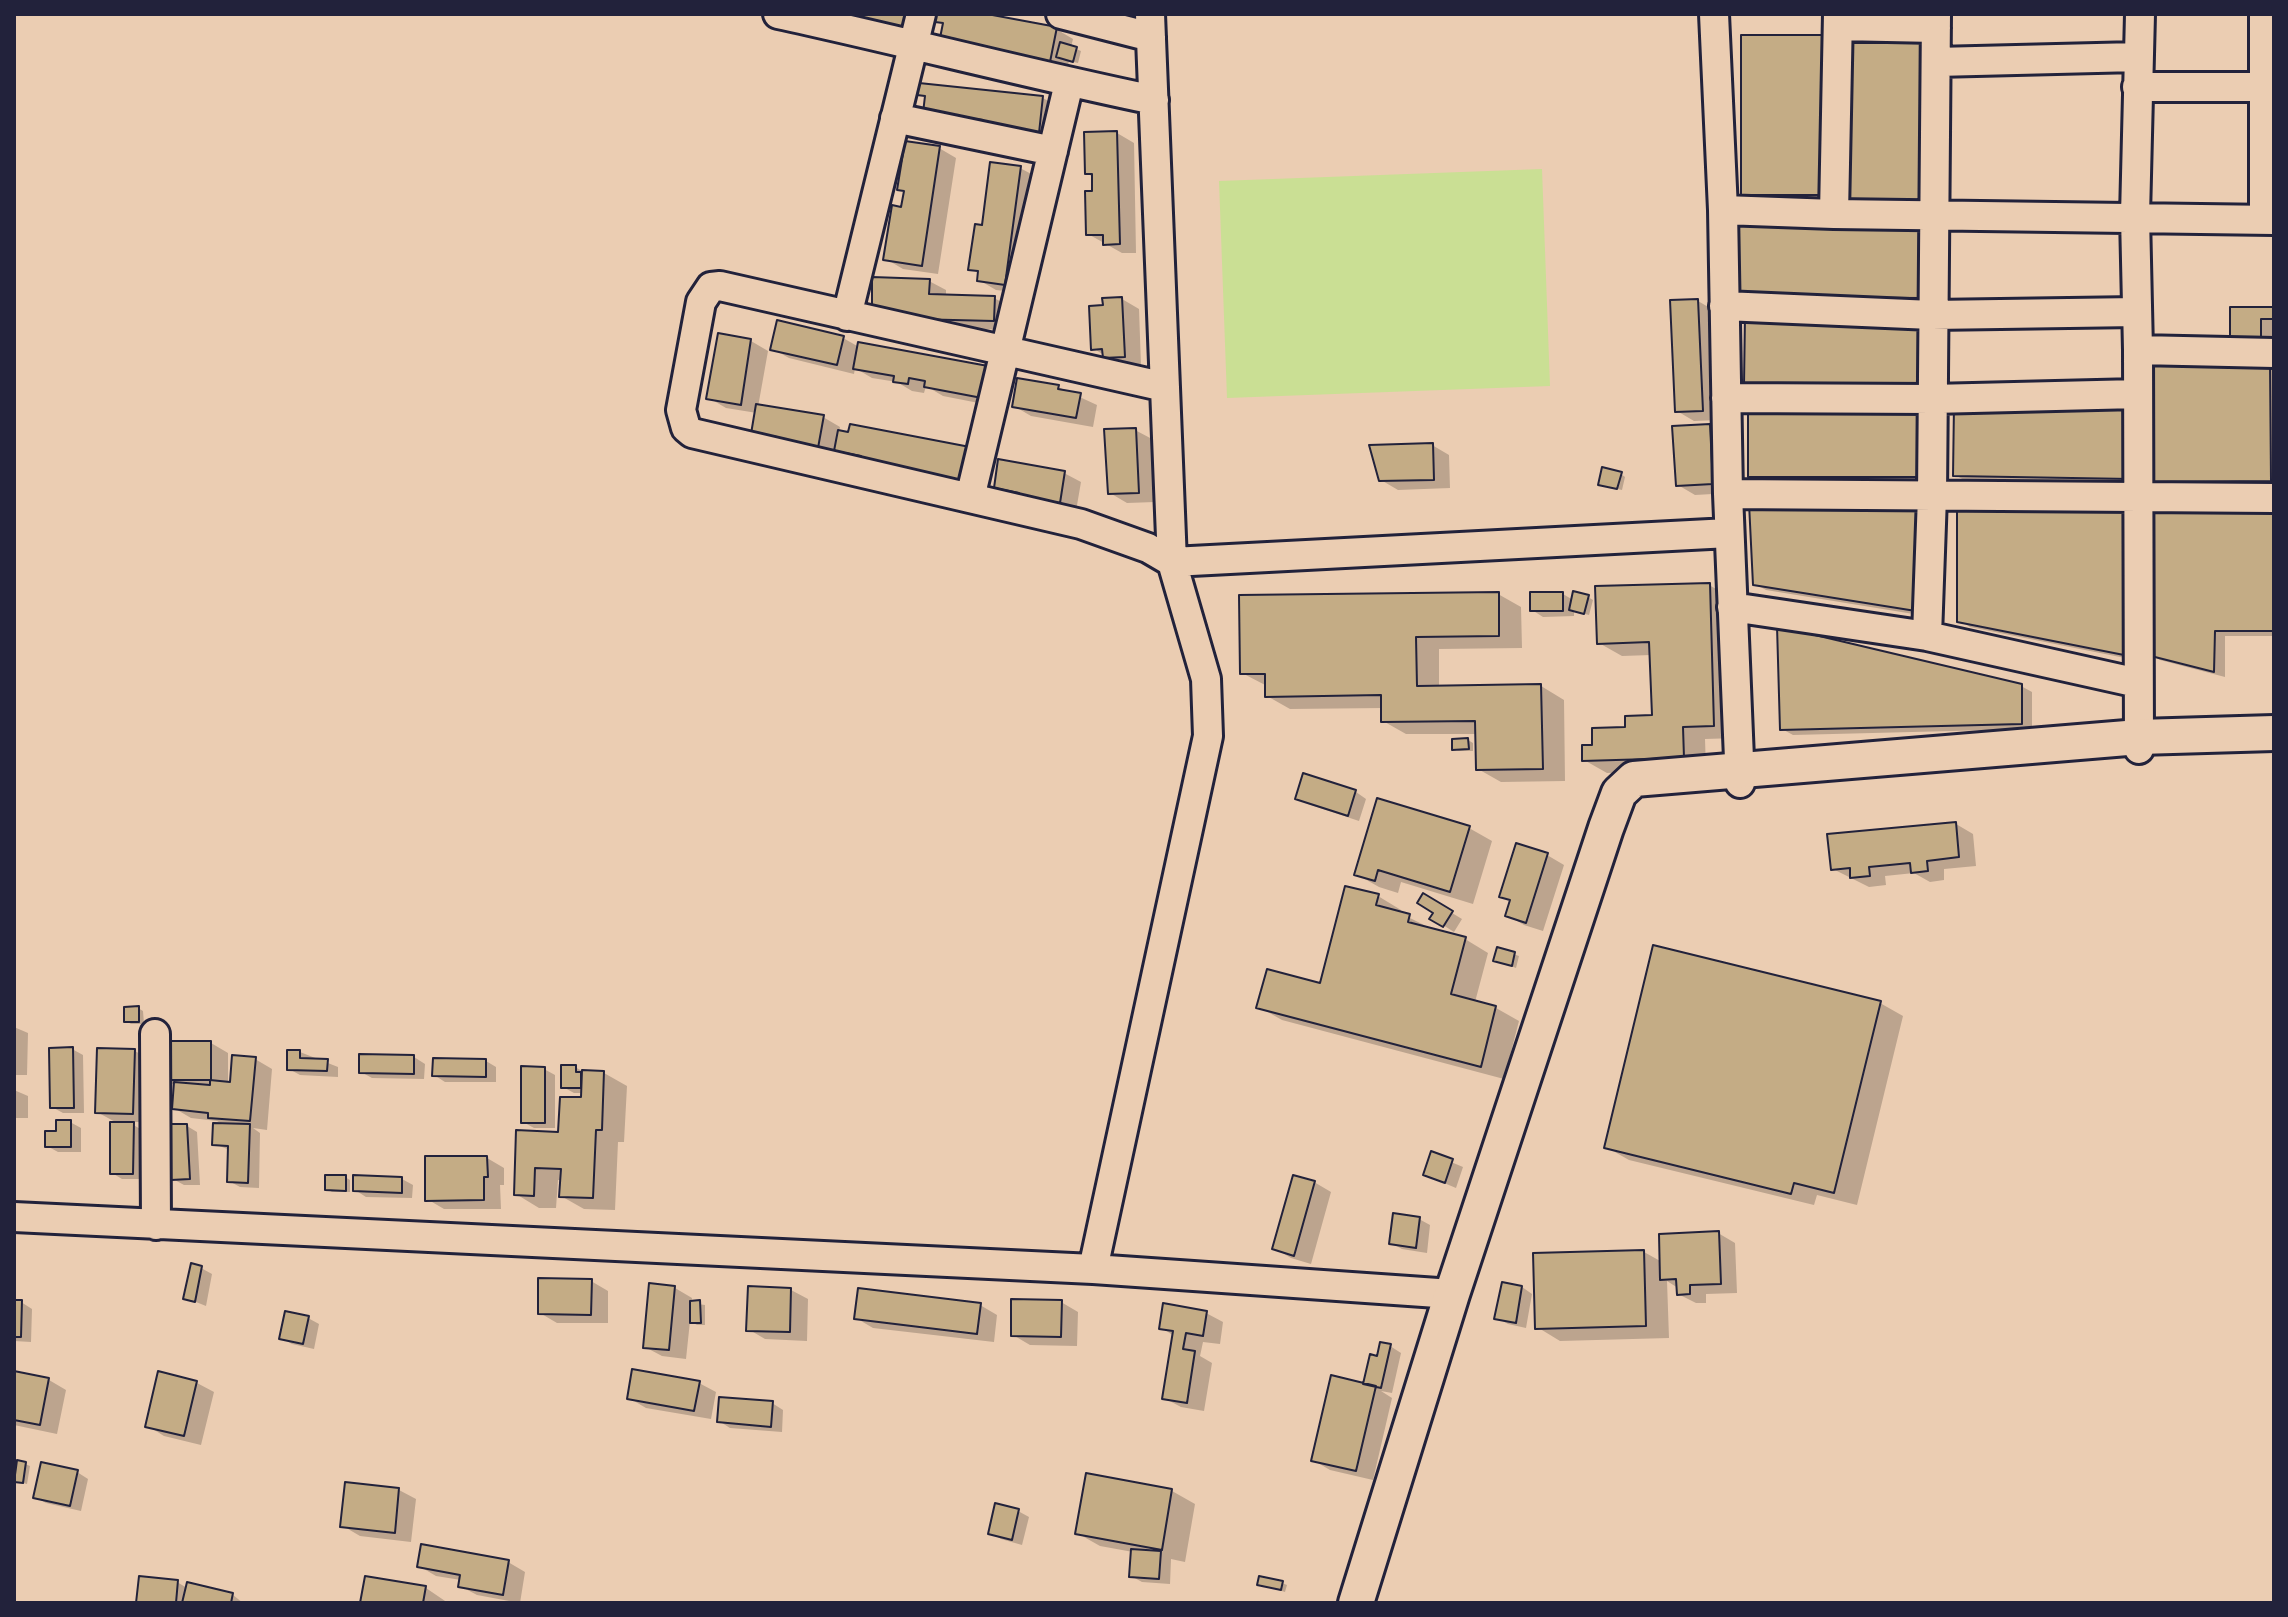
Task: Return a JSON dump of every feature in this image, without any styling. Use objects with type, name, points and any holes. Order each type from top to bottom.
[{"type":"main road","points":[[1356,1603],[1452,1294],[1619,793],[1634,779],[1740,776],[2274,733]]},
{"type":"main road","points":[[2139,743],[2274,745]]},
{"type":"street","points":[[778,14],[1154,100]]},
{"type":"street","points":[[847,316],[921,14]]},
{"type":"street","points":[[1061,14],[1150,26],[1172,562],[1206,679],[1208,736],[1093,1269]]},
{"type":"street","points":[[1714,14],[1723,210],[1729,533],[1740,776]]},
{"type":"street","points":[[2139,743],[2135,216],[2140,14]]},
{"type":"street","points":[[1723,210],[2269,220],[2265,87],[2270,59],[2264,14]]},
{"type":"street","points":[[1834,214],[1838,20],[1936,21],[1932,496],[1927,636]]},
{"type":"street","points":[[1936,62],[2137,57]]},
{"type":"street","points":[[970,498],[1069,83]]},
{"type":"street","points":[[2137,87],[2265,87]]},
{"type":"street","points":[[895,118],[1053,151]]},
{"type":"street","points":[[1165,387],[720,286],[711,287],[701,302],[681,410],[686,428],[692,433],[1081,524],[1148,548],[1172,562],[1729,533]]},
{"type":"street","points":[[1724,306],[1932,315],[2137,312]]},
{"type":"street","points":[[2138,350],[2274,353]]},
{"type":"street","points":[[1726,398],[1932,399],[2138,394]]},
{"type":"street","points":[[1728,494],[2274,498]]},
{"type":"street","points":[[1732,607],[1927,636],[2138,683]]},
{"type":"street","points":[[155,1034],[156,1225]]},
{"type":"street","points":[[14,1217],[1093,1269],[1452,1294]]},
{"type":"green space","points":[[1542,169],[1550,386],[1227,398],[1219,181]]},
{"type":"building","points":[[854,14],[911,14],[909,29],[853,22]]},
{"type":"building","points":[[936,14],[987,14],[1057,27],[1050,62],[940,38],[943,23],[935,22]]},
{"type":"building","points":[[1741,35],[1826,35],[1827,195],[1741,195]]},
{"type":"building","points":[[1060,42],[1077,47],[1073,62],[1056,57]]},
{"type":"building","points":[[1845,43],[1927,43],[1927,201],[1844,200]]},
{"type":"building","points":[[919,83],[1043,96],[1039,133],[982,127],[983,120],[923,113],[925,96],[917,95]]},
{"type":"building","points":[[1117,131],[1120,244],[1103,245],[1103,235],[1086,235],[1085,191],[1092,191],[1092,174],[1085,174],[1084,132]]},
{"type":"building","points":[[905,141],[940,146],[922,266],[883,260],[892,205],[901,207],[904,191],[897,190]]},
{"type":"building","points":[[990,162],[1021,166],[1005,285],[977,281],[978,271],[968,270],[975,224],[982,225]]},
{"type":"building","points":[[1737,225],[1923,226],[1923,298],[1737,297]]},
{"type":"building","points":[[872,277],[930,279],[929,294],[995,296],[994,321],[872,318]]},
{"type":"building","points":[[1122,297],[1125,357],[1103,358],[1102,349],[1091,350],[1089,306],[1103,305],[1102,298]]},
{"type":"building","points":[[1698,299],[1703,411],[1675,412],[1670,300]]},
{"type":"building","points":[[2230,307],[2273,307],[2273,319],[2261,319],[2261,345],[2230,345]]},
{"type":"building","points":[[1745,315],[1923,315],[1922,385],[1744,385]]},
{"type":"building","points":[[777,320],[844,336],[837,365],[770,350]]},
{"type":"building","points":[[718,333],[751,339],[741,405],[706,399]]},
{"type":"building","points":[[858,342],[988,366],[982,398],[924,387],[925,381],[909,378],[908,384],[893,382],[894,376],[853,369]]},
{"type":"building","points":[[2270,362],[2271,481],[2146,482],[2145,363]]},
{"type":"building","points":[[1017,378],[1059,385],[1058,389],[1081,393],[1076,418],[1012,407]]},
{"type":"building","points":[[756,404],[824,415],[818,448],[751,434]]},
{"type":"building","points":[[1924,405],[1924,477],[1748,477],[1748,406]]},
{"type":"building","points":[[1954,405],[2132,408],[2131,479],[1953,476]]},
{"type":"building","points":[[850,424],[970,447],[964,481],[860,461],[861,456],[834,451],[838,430],[848,432]]},
{"type":"building","points":[[1710,424],[1713,484],[1676,486],[1672,426]]},
{"type":"building","points":[[1136,428],[1139,493],[1108,494],[1104,429]]},
{"type":"building","points":[[1433,443],[1434,480],[1379,481],[1369,445]]},
{"type":"building","points":[[998,459],[1065,471],[1060,503],[1029,498],[1029,502],[1018,500],[1019,493],[994,488]]},
{"type":"building","points":[[1602,467],[1622,472],[1617,489],[1598,485]]},
{"type":"building","points":[[1922,500],[1922,612],[1753,585],[1749,503]]},
{"type":"building","points":[[1957,508],[2134,509],[2129,656],[1957,622]]},
{"type":"building","points":[[2148,508],[2274,509],[2274,631],[2215,631],[2214,672],[2147,655]]},
{"type":"building","points":[[1710,583],[1714,726],[1683,727],[1684,758],[1582,761],[1582,745],[1592,745],[1592,728],[1625,727],[1625,716],[1652,715],[1649,642],[1597,644],[1595,586]]},
{"type":"building","points":[[1573,591],[1589,595],[1584,614],[1569,610]]},
{"type":"building","points":[[1499,592],[1499,636],[1416,637],[1417,686],[1541,684],[1543,769],[1476,770],[1475,721],[1381,722],[1381,695],[1265,697],[1265,674],[1240,674],[1239,595]]},
{"type":"building","points":[[1530,592],[1563,592],[1563,611],[1530,611]]},
{"type":"building","points":[[1777,626],[2022,684],[2022,724],[1780,730]]},
{"type":"building","points":[[1468,738],[1469,749],[1452,750],[1452,739]]},
{"type":"building","points":[[1303,773],[1356,790],[1348,816],[1295,799]]},
{"type":"building","points":[[1377,798],[1470,826],[1450,892],[1378,870],[1375,881],[1354,875]]},
{"type":"building","points":[[1956,822],[1959,857],[1927,861],[1928,871],[1911,873],[1910,863],[1869,867],[1870,876],[1850,878],[1850,868],[1831,870],[1827,834]]},
{"type":"building","points":[[1516,843],[1548,853],[1526,923],[1505,916],[1510,900],[1499,897]]},
{"type":"building","points":[[1345,886],[1379,894],[1376,905],[1410,914],[1408,922],[1466,937],[1451,994],[1496,1006],[1481,1067],[1256,1008],[1267,969],[1320,983]]},
{"type":"building","points":[[1423,893],[1453,911],[1443,927],[1429,919],[1433,913],[1417,903]]},
{"type":"building","points":[[1653,945],[1881,1001],[1834,1193],[1794,1183],[1791,1194],[1604,1148]]},
{"type":"building","points":[[1497,947],[1515,952],[1512,966],[1493,961]]},
{"type":"building","points":[[139,1006],[139,1022],[124,1022],[124,1007]]},
{"type":"building","points":[[162,1041],[211,1041],[211,1080],[162,1080]]},
{"type":"building","points":[[73,1047],[74,1108],[50,1108],[49,1048]]},
{"type":"building","points":[[97,1048],[135,1049],[133,1114],[95,1113]]},
{"type":"building","points":[[287,1050],[300,1050],[300,1058],[328,1059],[327,1071],[287,1070]]},
{"type":"building","points":[[359,1054],[414,1055],[414,1074],[359,1073]]},
{"type":"building","points":[[232,1055],[256,1057],[250,1121],[208,1118],[208,1113],[172,1109],[174,1082],[210,1085],[210,1080],[230,1082]]},
{"type":"building","points":[[433,1058],[486,1059],[486,1077],[432,1076]]},
{"type":"building","points":[[561,1065],[576,1065],[576,1072],[581,1072],[581,1088],[561,1088]]},
{"type":"building","points":[[521,1066],[545,1067],[545,1123],[521,1123]]},
{"type":"building","points":[[582,1070],[604,1071],[602,1130],[596,1130],[593,1198],[559,1197],[561,1169],[535,1168],[534,1196],[514,1195],[516,1130],[558,1132],[560,1097],[581,1097]]},
{"type":"building","points":[[56,1120],[71,1120],[71,1147],[45,1147],[45,1131],[56,1131]]},
{"type":"building","points":[[110,1122],[134,1122],[133,1174],[110,1174]]},
{"type":"building","points":[[213,1123],[250,1124],[248,1183],[227,1182],[228,1146],[212,1145]]},
{"type":"building","points":[[168,1124],[187,1124],[190,1179],[171,1180]]},
{"type":"building","points":[[1431,1151],[1453,1159],[1445,1183],[1423,1175]]},
{"type":"building","points":[[425,1156],[487,1156],[488,1177],[484,1177],[484,1200],[425,1201]]},
{"type":"building","points":[[325,1175],[346,1175],[346,1191],[325,1190]]},
{"type":"building","points":[[353,1175],[402,1177],[402,1193],[353,1191]]},
{"type":"building","points":[[1293,1175],[1315,1181],[1294,1256],[1272,1249]]},
{"type":"building","points":[[1393,1213],[1420,1217],[1416,1248],[1389,1244]]},
{"type":"building","points":[[1719,1231],[1721,1284],[1690,1285],[1690,1294],[1677,1295],[1676,1279],[1660,1280],[1659,1234]]},
{"type":"building","points":[[1644,1250],[1646,1326],[1535,1329],[1533,1253]]},
{"type":"building","points":[[191,1263],[202,1266],[195,1302],[183,1299]]},
{"type":"building","points":[[538,1278],[592,1279],[591,1315],[538,1314]]},
{"type":"building","points":[[1502,1282],[1522,1286],[1516,1323],[1494,1319]]},
{"type":"building","points":[[649,1283],[675,1286],[669,1350],[643,1348]]},
{"type":"building","points":[[748,1286],[791,1288],[790,1332],[746,1331]]},
{"type":"building","points":[[858,1288],[981,1303],[977,1334],[854,1319]]},
{"type":"building","points":[[1011,1299],[1062,1300],[1061,1337],[1011,1336]]},
{"type":"building","points":[[14,1300],[22,1300],[21,1337],[14,1337]]},
{"type":"building","points":[[700,1300],[701,1323],[690,1323],[690,1301]]},
{"type":"building","points":[[1163,1303],[1207,1311],[1203,1336],[1186,1333],[1183,1349],[1195,1351],[1187,1403],[1162,1399],[1173,1331],[1159,1329]]},
{"type":"building","points":[[285,1311],[309,1316],[303,1344],[279,1339]]},
{"type":"building","points":[[1380,1342],[1391,1344],[1381,1388],[1363,1384],[1370,1354],[1377,1356]]},
{"type":"building","points":[[632,1369],[700,1381],[694,1411],[627,1399]]},
{"type":"building","points":[[14,1371],[49,1378],[40,1425],[14,1420]]},
{"type":"building","points":[[158,1371],[197,1381],[184,1436],[145,1427]]},
{"type":"building","points":[[1331,1375],[1376,1386],[1356,1471],[1311,1461]]},
{"type":"building","points":[[719,1397],[773,1401],[771,1427],[717,1422]]},
{"type":"building","points":[[17,1460],[26,1462],[23,1483],[14,1482]]},
{"type":"building","points":[[41,1462],[78,1470],[70,1506],[33,1498]]},
{"type":"building","points":[[1086,1473],[1172,1489],[1162,1550],[1075,1534]]},
{"type":"building","points":[[345,1482],[399,1488],[395,1533],[340,1527]]},
{"type":"building","points":[[995,1503],[1019,1509],[1012,1540],[988,1534]]},
{"type":"building","points":[[421,1544],[509,1560],[503,1595],[458,1587],[460,1575],[417,1567]]},
{"type":"building","points":[[1131,1549],[1161,1551],[1159,1579],[1129,1577]]},
{"type":"building","points":[[139,1576],[178,1580],[176,1603],[136,1603]]},
{"type":"building","points":[[365,1576],[426,1586],[423,1603],[360,1603]]},
{"type":"building","points":[[1259,1576],[1283,1581],[1281,1590],[1257,1585]]},
{"type":"building","points":[[187,1582],[233,1593],[231,1603],[182,1603]]}]
